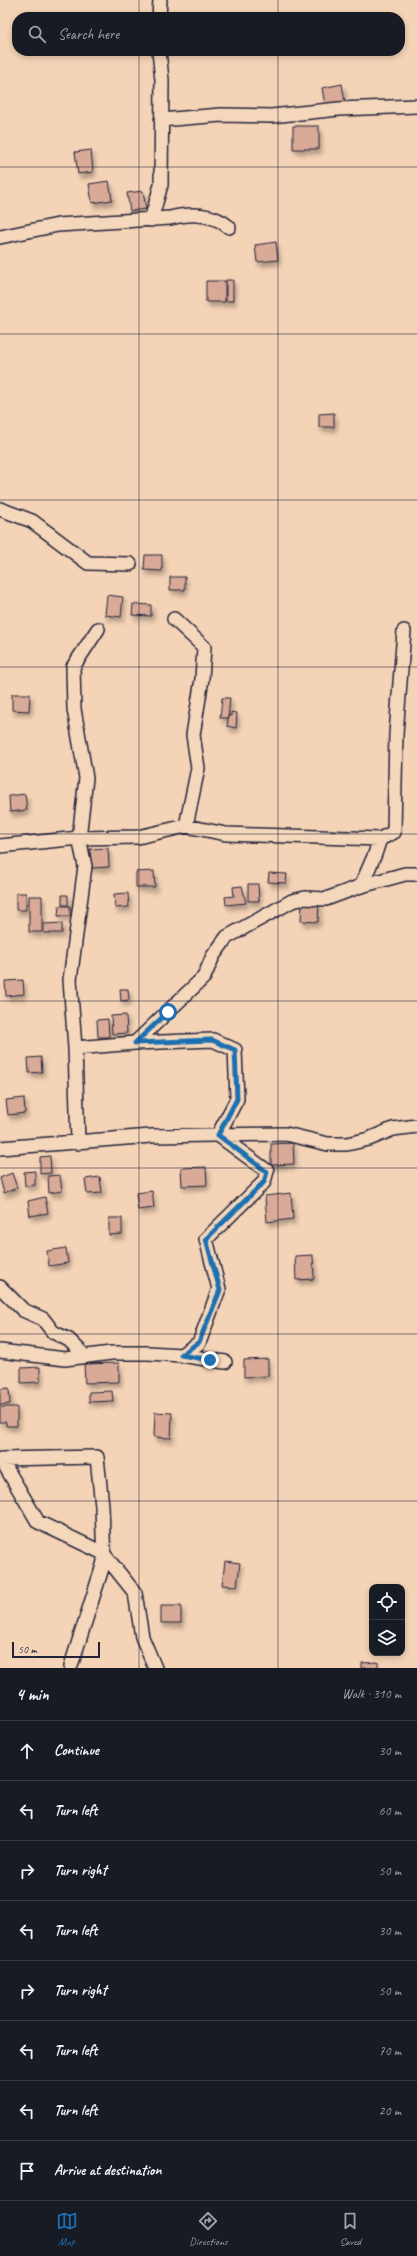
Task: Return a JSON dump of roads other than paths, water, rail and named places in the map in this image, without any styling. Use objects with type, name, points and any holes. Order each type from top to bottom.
[{"type":"street","points":[[159,12],[160,0]]},
{"type":"street","points":[[151,220],[161,185],[162,80],[160,56]]},
{"type":"street","points":[[161,120],[221,115],[271,116],[339,109],[417,106]]},
{"type":"street","points":[[0,237],[58,225],[151,220],[187,214],[220,220],[229,227]]},
{"type":"street","points":[[0,509],[32,521],[88,563],[130,564]]},
{"type":"street","points":[[174,619],[204,647],[202,679],[193,735],[198,768],[186,826]]},
{"type":"street","points":[[78,1143],[75,1048],[70,980],[85,866],[79,838],[86,778],[74,709],[73,667],[98,629]]},
{"type":"street","points":[[0,846],[79,838],[138,837],[186,826],[226,834],[380,839],[394,832],[396,734],[404,631]]},
{"type":"street","points":[[361,886],[380,839]]},
{"type":"street","points":[[135,1043],[204,977],[213,956],[227,937],[292,901],[305,898],[326,899],[361,886],[406,874],[417,874]]},
{"type":"street","points":[[75,1048],[135,1043],[212,1040],[235,1050],[237,1099],[218,1135]]},
{"type":"street","points":[[0,1148],[151,1136],[286,1134],[328,1144],[347,1144],[369,1139],[393,1129],[417,1126]]},
{"type":"street","points":[[181,1355],[199,1342],[220,1290],[206,1239],[264,1182],[267,1172],[218,1135]]},
{"type":"street","points":[[0,1287],[23,1310],[43,1319],[53,1332],[69,1340],[85,1356]]},
{"type":"street","points":[[0,1351],[65,1358],[126,1353],[181,1355],[224,1362]]},
{"type":"street","points":[[71,1666],[104,1562],[103,1553],[102,1506],[96,1457],[1,1459],[38,1522],[103,1553],[134,1593],[142,1637],[155,1668]]}]
